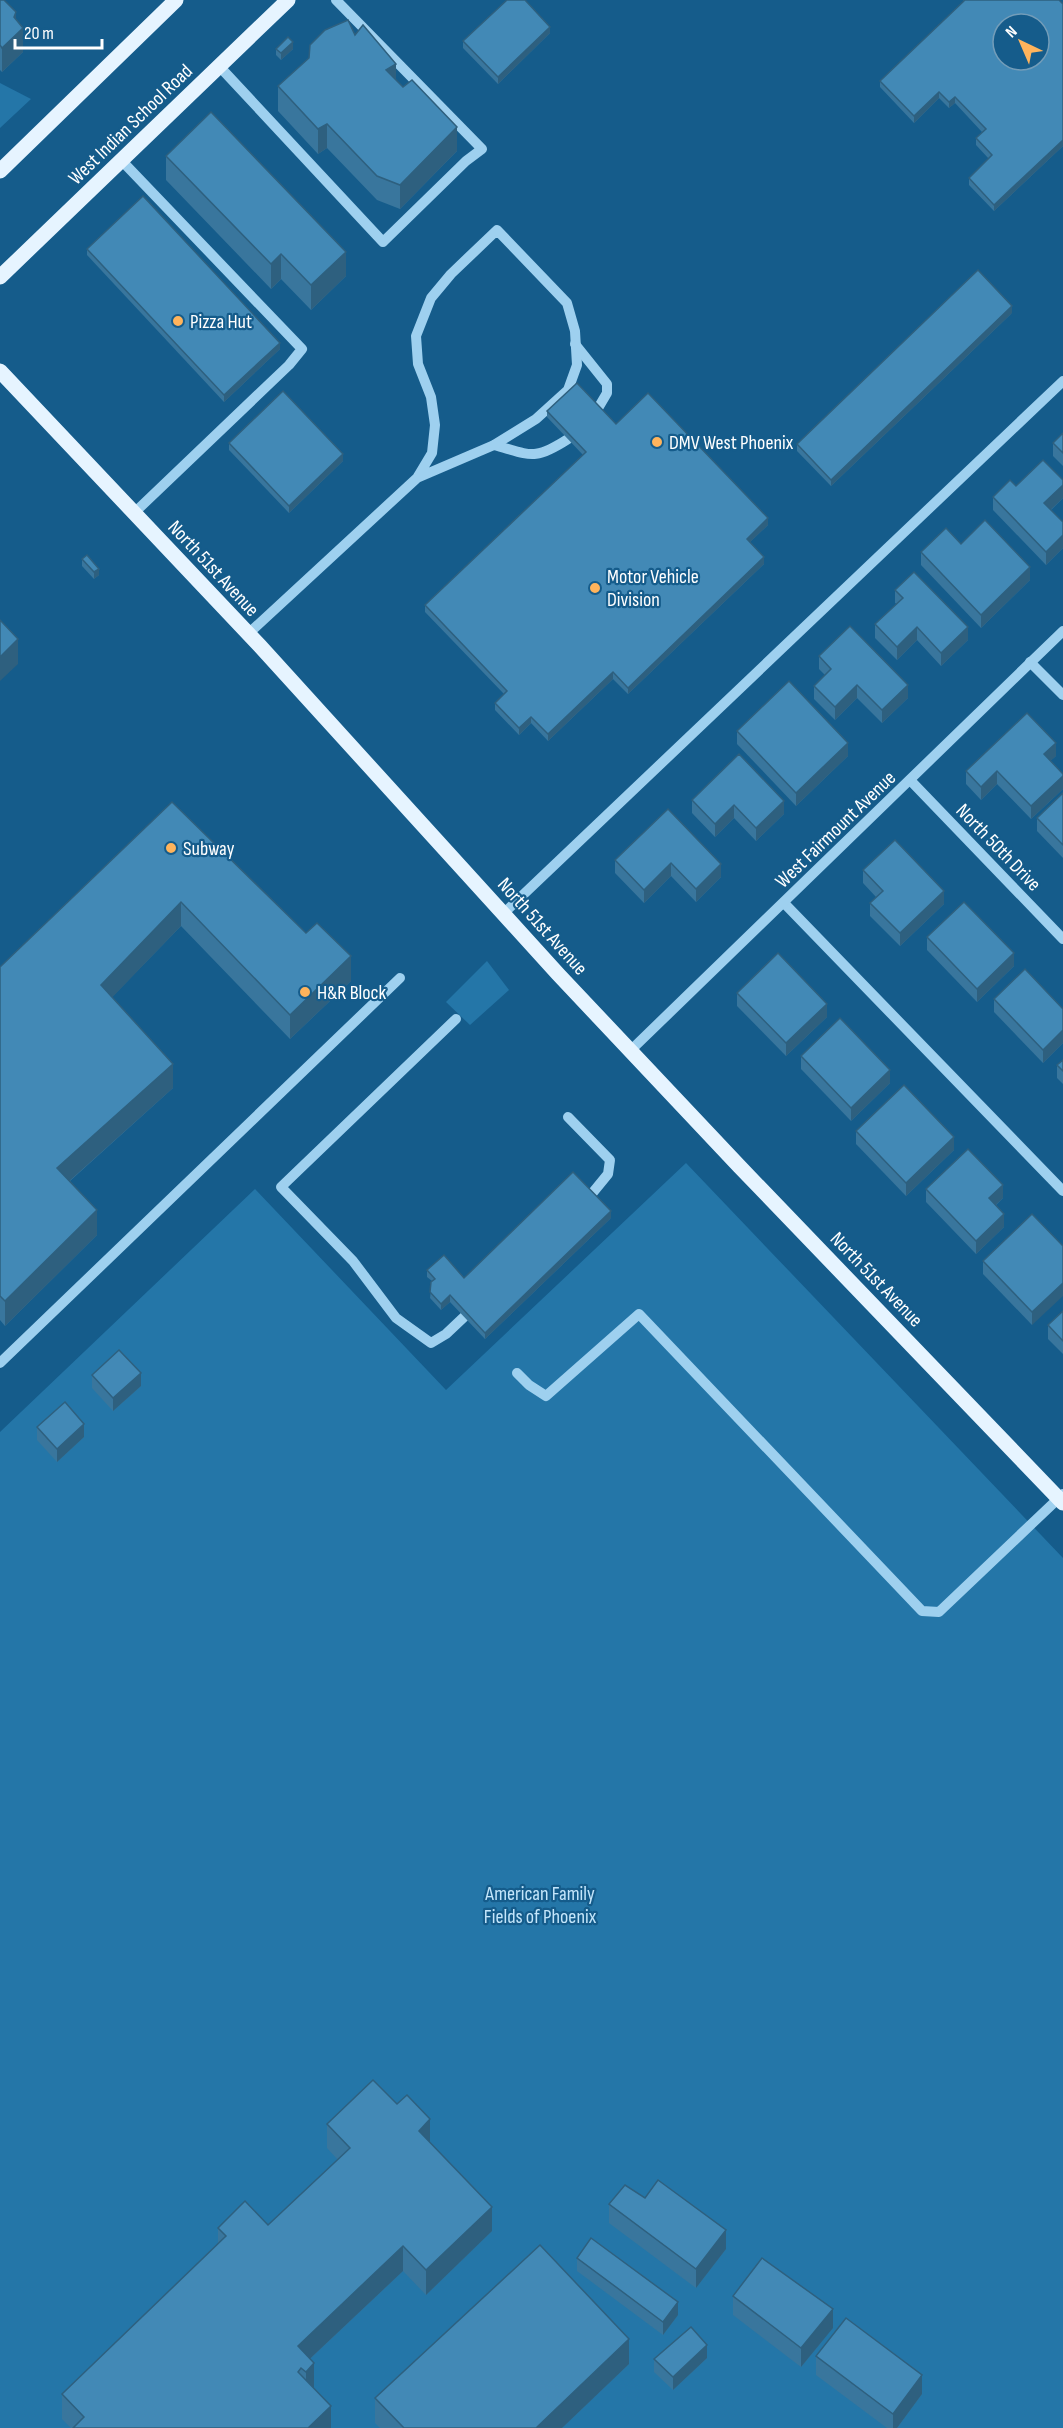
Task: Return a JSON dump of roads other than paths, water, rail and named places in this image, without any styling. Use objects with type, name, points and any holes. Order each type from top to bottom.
[{"type":"main road","points":[[0,171],[176,0]]},
{"type":"main road","name":"West Indian School Road","points":[[0,277],[288,0]]},
{"type":"main road","name":"North 51st Avenue","points":[[0,371],[248,634],[630,1050],[1061,1498]]},
{"type":"street","points":[[219,66],[383,242],[466,161],[482,149],[336,0]]},
{"type":"street","points":[[122,161],[302,347],[301,352],[289,365],[134,513]]},
{"type":"street","points":[[248,634],[417,478],[432,453],[435,425],[431,397],[418,364],[416,336],[431,298],[451,274],[497,230],[567,303],[575,331],[576,364],[568,390],[536,418],[494,445],[417,478]]},
{"type":"street","points":[[575,344],[607,384],[607,393],[597,410]]},
{"type":"street","points":[[504,913],[1063,381]]},
{"type":"street","points":[[494,445],[531,456],[545,453],[568,439]]},
{"type":"street","name":"West Fairmount Avenue","points":[[630,1050],[1063,631]]},
{"type":"street","points":[[1030,662],[1063,694]]},
{"type":"street","name":"North 50th Drive","points":[[910,780],[1063,939]]},
{"type":"street","points":[[784,903],[1063,1191]]},
{"type":"street","points":[[0,1363],[400,978]]},
{"type":"street","points":[[456,1019],[281,1187],[353,1261],[396,1318],[412,1332],[431,1343],[446,1334],[464,1317]]},
{"type":"street","points":[[568,1117],[610,1160],[608,1174],[590,1196]]},
{"type":"street","points":[[517,1373],[529,1385],[546,1396],[639,1314],[922,1611],[929,1613],[939,1612],[1061,1498]]},
{"type":"place","name":"Pizza Hut","points":[[178,321]]},
{"type":"place","name":"DMV West Phoenix","points":[[657,442]]},
{"type":"place","name":"Motor Vehicle Division","points":[[595,588]]},
{"type":"place","name":"Subway","points":[[171,848]]},
{"type":"place","name":"H&R Block","points":[[305,992]]},
{"type":"park label","name":"American Family Fields of Phoenix","points":[[540,1904]]}]
